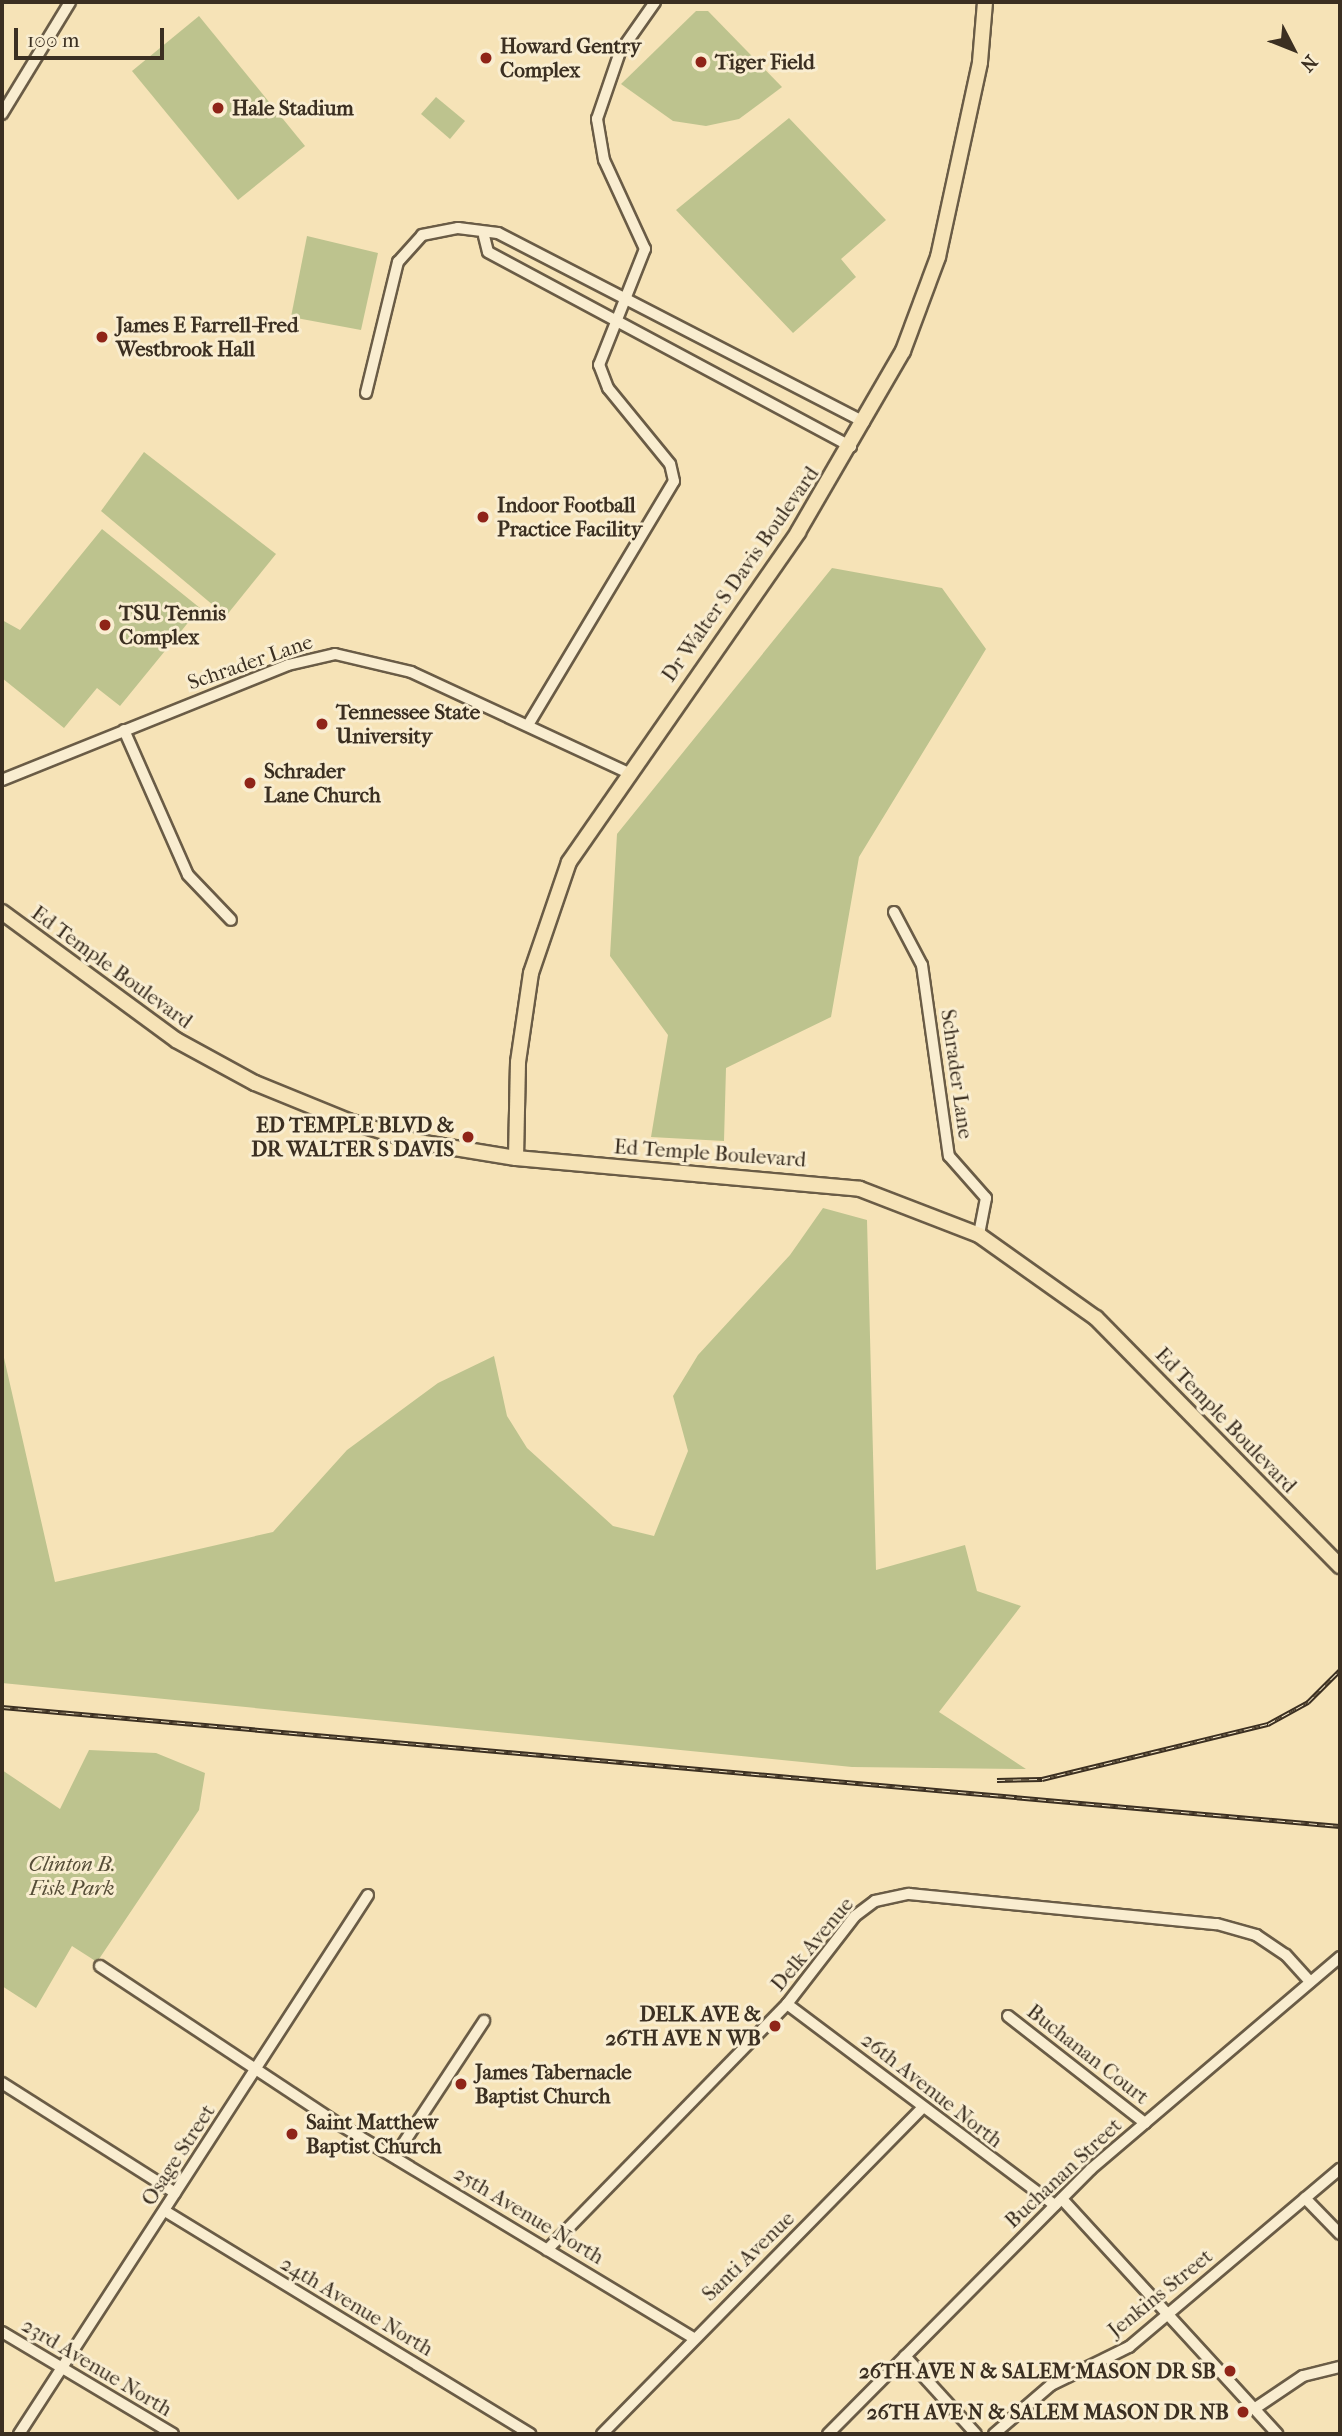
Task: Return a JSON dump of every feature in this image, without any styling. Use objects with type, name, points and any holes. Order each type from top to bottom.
[{"type":"main road","name":"Dr Walter S Davis Boulevard","points":[[516,1158],[518,1062],[531,973],[569,862],[626,772],[851,447],[903,351],[938,257],[980,62],[985,2]]},
{"type":"main road","name":"Ed Temple Boulevard","points":[[2,912],[147,1023],[255,1083],[418,1142],[516,1158],[806,1180],[860,1189],[979,1235],[1096,1318],[1340,1566]]},
{"type":"street","points":[[2,114],[70,2]]},
{"type":"street","points":[[528,725],[674,481],[670,464],[601,376],[599,360],[628,300],[645,243],[604,160],[597,119],[620,52],[655,2]]},
{"type":"street","points":[[366,393],[405,249],[422,235],[449,228],[484,236],[498,233],[864,422]]},
{"type":"street","points":[[484,236],[488,251],[851,447]]},
{"type":"street","name":"Schrader Lane","points":[[2,780],[288,665],[335,654],[394,665],[626,772]]},
{"type":"street","points":[[124,730],[188,875],[230,920]]},
{"type":"street","name":"Schrader Lane","points":[[894,912],[922,965],[949,1156],[986,1198],[979,1235]]},
{"type":"street","name":"Delk Avenue","points":[[547,2250],[787,2004],[855,1916],[875,1901],[909,1894],[1217,1924],[1256,1935],[1286,1955],[1310,1983]]},
{"type":"street","name":"Osage Street","points":[[19,2434],[368,1895]]},
{"type":"street","name":"Buchanan Street","points":[[828,2434],[1058,2202],[1145,2123],[1340,1957]]},
{"type":"street","name":"25th Avenue North","points":[[100,1966],[256,2069],[692,2337]]},
{"type":"street","name":"26th Avenue North","points":[[787,2004],[923,2108],[1058,2202],[1169,2314],[1277,2434]]},
{"type":"street","name":"Buchanan Court","points":[[1008,2016],[1145,2123]]},
{"type":"street","points":[[396,2156],[484,2021]]},
{"type":"street","points":[[2,2083],[175,2193]]},
{"type":"street","name":"Santi Avenue","points":[[602,2434],[692,2337],[923,2108]]},
{"type":"street","name":"Jenkins Street","points":[[994,2434],[1051,2385],[1129,2347],[1340,2169]]},
{"type":"street","points":[[1305,2198],[1340,2234]]},
{"type":"street","name":"24th Avenue North","points":[[165,2211],[530,2434]]},
{"type":"street","name":"23rd Avenue North","points":[[2,2332],[173,2434]]},
{"type":"street","points":[[905,2356],[976,2434]]},
{"type":"street","points":[[1254,2409],[1303,2376],[1340,2367]]},
{"type":"green space","name":"Tiger Field","points":[[696,11],[708,11],[782,87],[739,119],[706,126],[673,121],[621,84]]},
{"type":"green space","name":"Hale Stadium","points":[[199,16],[305,146],[238,200],[132,71]]},
{"type":"green space","points":[[436,97],[465,121],[450,139],[421,114]]},
{"type":"green space","points":[[789,118],[886,220],[841,259],[856,277],[793,333],[676,210]]},
{"type":"green space","points":[[307,236],[378,253],[361,330],[291,317]]},
{"type":"green space","points":[[144,452],[276,554],[226,616],[101,511]]},
{"type":"green space","name":"TSU Tennis Complex","points":[[102,529],[200,608],[120,706],[97,688],[64,728],[2,678],[2,620],[20,630]]},
{"type":"green space","points":[[832,568],[942,588],[986,649],[859,857],[831,1017],[726,1068],[724,1141],[651,1137],[668,1035],[610,956],[617,834]]},
{"type":"green space","points":[[823,1208],[867,1220],[876,1570],[965,1545],[977,1591],[1021,1606],[939,1712],[1026,1769],[852,1767],[2,1683],[2,1349],[55,1582],[273,1532],[347,1450],[438,1383],[494,1356],[507,1416],[527,1448],[613,1526],[654,1536],[688,1451],[673,1396],[698,1355],[790,1255]]},
{"type":"green space","name":"Clinton B. Fisk Park","points":[[89,1750],[156,1753],[205,1773],[199,1810],[97,1962],[72,1946],[36,2008],[2,1986],[2,1770],[60,1809]]},
{"type":"railway","points":[[997,1780],[1042,1779],[1268,1724],[1308,1702],[1340,1670]]},
{"type":"railway","points":[[2,1707],[1340,1826]]},
{"type":"place","name":"Howard Gentry Complex","points":[[486,58]]},
{"type":"place","name":"Tiger Field","points":[[701,62]]},
{"type":"place","name":"Hale Stadium","points":[[218,108]]},
{"type":"place","name":"James E Farrell-Fred Westbrook Hall","points":[[102,337]]},
{"type":"place","name":"Indoor Football Practice Facility","points":[[483,517]]},
{"type":"place","name":"TSU Tennis Complex","points":[[105,625]]},
{"type":"place","name":"Tennessee State University","points":[[322,724]]},
{"type":"place","name":"Schrader Lane Church","points":[[250,783]]},
{"type":"place","name":"ED TEMPLE BLVD & DR WALTER S DAVIS","points":[[468,1137]]},
{"type":"place","name":"DELK AVE & 26TH AVE N WB","points":[[775,2026]]},
{"type":"place","name":"James Tabernacle Baptist Church","points":[[461,2084]]},
{"type":"place","name":"Saint Matthew Baptist Church","points":[[292,2134]]},
{"type":"place","name":"26TH AVE N & SALEM MASON DR SB","points":[[1230,2371]]},
{"type":"place","name":"26TH AVE N & SALEM MASON DR NB","points":[[1243,2412]]}]
